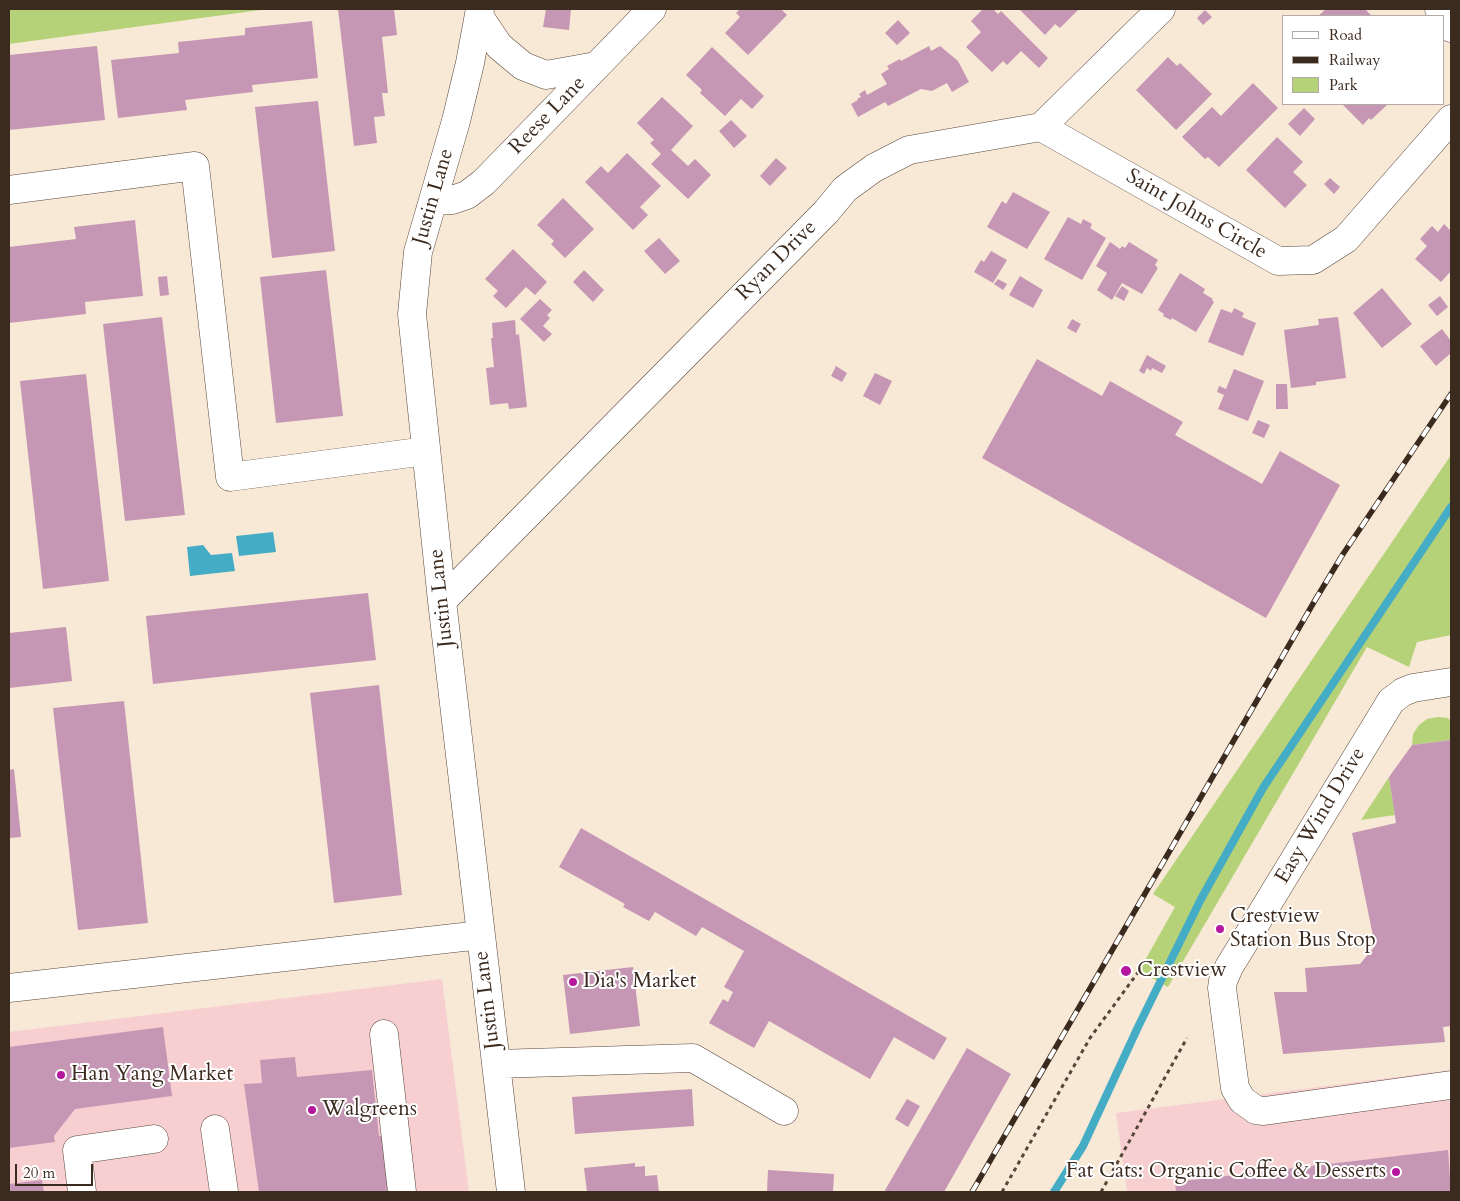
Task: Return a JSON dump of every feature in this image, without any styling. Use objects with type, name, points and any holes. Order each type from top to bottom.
[{"type":"street","name":"Reese Lane","points":[[433,201],[452,200],[467,195],[484,182],[652,9]]},
{"type":"street","points":[[1041,127],[1161,9]]},
{"type":"street","points":[[480,12],[498,46],[523,66],[546,75],[596,66]]},
{"type":"street","name":"Justin Lane","points":[[480,12],[456,121],[418,252],[412,314],[442,601],[511,1192]]},
{"type":"street","name":"Saint Johns Circle","points":[[1041,127],[1278,261],[1313,260],[1346,240],[1451,119]]},
{"type":"street","name":"Ryan Drive","points":[[442,601],[826,212],[845,189],[874,168],[909,150],[1041,127]]},
{"type":"street","points":[[9,190],[195,166],[230,477],[426,451]]},
{"type":"street","name":"Easy Wind Drive","points":[[1451,682],[1413,688],[1403,692],[1391,701],[1229,968],[1222,988],[1235,1088],[1242,1100],[1256,1110],[1264,1111],[1451,1085]]},
{"type":"street","points":[[9,988],[481,935]]},
{"type":"street","points":[[384,1034],[402,1192]]},
{"type":"street","points":[[496,1064],[693,1058],[784,1111]]},
{"type":"street","points":[[215,1129],[224,1192]]},
{"type":"street","points":[[82,1192],[77,1150],[154,1139]]},
{"type":"path","points":[[1002,1192],[1090,1038],[1139,971]]},
{"type":"path","points":[[1101,1192],[1186,1038]]},
{"type":"shaded area","points":[[442,979],[469,1192],[9,1192],[9,1032]]},
{"type":"shaded area","points":[[1451,1070],[1451,1192],[1127,1192],[1116,1113]]},
{"type":"green space","points":[[9,9],[268,9],[9,44]]},
{"type":"green space","points":[[1451,455],[1451,635],[1417,642],[1409,667],[1367,647],[1168,987],[1139,971],[1175,907],[1153,894]]},
{"type":"green space","points":[[1448,718],[1451,722],[1451,740],[1412,745],[1413,734],[1419,725],[1427,719]]},
{"type":"green space","points":[[1389,777],[1395,815],[1361,820]]},
{"type":"water","points":[[273,532],[276,552],[239,556],[236,536]]},
{"type":"water","points":[[203,545],[211,555],[232,553],[235,571],[190,576],[187,547]]},
{"type":"building","points":[[338,9],[394,9],[397,35],[382,37],[388,93],[382,93],[385,116],[374,117],[377,143],[354,146]]},
{"type":"building","points":[[546,9],[571,9],[569,30],[543,27]]},
{"type":"building","points":[[740,9],[781,9],[787,15],[748,55],[725,33],[740,17],[736,13]]},
{"type":"building","points":[[983,9],[993,9],[998,14],[1001,11],[1048,58],[1039,68],[1021,51],[1007,65],[1003,61],[992,72],[966,47],[981,32],[971,21]]},
{"type":"building","points":[[1019,9],[1079,9],[1060,28],[1055,24],[1045,35]]},
{"type":"building","points":[[1326,9],[1365,9],[1371,15],[1319,15]]},
{"type":"building","points":[[1205,10],[1212,17],[1203,25],[1197,18]]},
{"type":"building","points":[[898,20],[910,33],[897,45],[885,33]]},
{"type":"building","points":[[312,21],[318,78],[252,85],[253,92],[185,100],[187,110],[118,118],[111,60],[179,53],[178,42],[245,35],[245,28]]},
{"type":"building","points":[[97,46],[105,120],[9,130],[9,55]]},
{"type":"building","points":[[929,46],[931,51],[940,46],[958,61],[969,82],[952,92],[947,83],[932,91],[921,89],[888,106],[885,102],[858,117],[851,104],[861,97],[859,94],[865,90],[867,95],[887,84],[881,74],[889,69],[887,66],[900,59],[901,61]]},
{"type":"building","points":[[712,47],[764,96],[752,109],[741,99],[725,116],[700,93],[702,90],[686,75]]},
{"type":"building","points":[[1168,57],[1177,66],[1180,63],[1212,94],[1176,130],[1136,90]]},
{"type":"building","points":[[1253,83],[1278,108],[1219,167],[1208,157],[1205,159],[1182,137],[1212,107],[1221,116]]},
{"type":"building","points":[[662,97],[693,126],[671,150],[688,166],[695,159],[711,175],[688,199],[651,164],[661,154],[650,143],[654,140],[637,123]]},
{"type":"building","points":[[318,101],[335,251],[272,258],[255,107]]},
{"type":"building","points":[[1343,105],[1387,105],[1371,120],[1369,118],[1363,125]]},
{"type":"building","points":[[1304,108],[1315,119],[1300,136],[1288,124]]},
{"type":"building","points":[[731,120],[747,136],[734,148],[719,131]]},
{"type":"building","points":[[1277,137],[1303,162],[1293,172],[1307,185],[1285,208],[1246,170]]},
{"type":"building","points":[[627,153],[661,186],[640,207],[648,215],[633,230],[585,182],[601,166],[608,173]]},
{"type":"building","points":[[776,158],[787,168],[770,186],[760,176]]},
{"type":"building","points":[[1330,178],[1340,187],[1334,194],[1324,184]]},
{"type":"building","points":[[1013,192],[1050,212],[1027,249],[987,227],[1002,201],[1006,204]]},
{"type":"building","points":[[563,198],[594,229],[565,258],[551,244],[554,241],[537,225]]},
{"type":"building","points":[[1068,217],[1081,224],[1083,219],[1092,224],[1090,228],[1106,238],[1082,280],[1044,259]]},
{"type":"building","points":[[135,220],[143,296],[85,302],[86,314],[9,323],[9,247],[76,239],[74,227]]},
{"type":"building","points":[[1444,224],[1451,231],[1451,271],[1441,282],[1415,259],[1427,246],[1420,239],[1432,226],[1438,232]]},
{"type":"building","points":[[659,238],[680,261],[665,274],[644,251]]},
{"type":"building","points":[[1110,242],[1120,249],[1122,246],[1125,248],[1129,242],[1158,260],[1155,265],[1158,268],[1142,294],[1122,283],[1112,300],[1097,290],[1107,273],[1096,266]]},
{"type":"building","points":[[513,249],[547,282],[535,295],[526,287],[506,308],[493,296],[498,291],[485,279]]},
{"type":"building","points":[[991,251],[1007,260],[993,283],[974,272],[981,260],[984,262]]},
{"type":"building","points":[[326,270],[343,416],[276,423],[260,277]]},
{"type":"building","points":[[584,270],[604,290],[593,302],[573,282]]},
{"type":"building","points":[[1180,273],[1205,289],[1203,293],[1213,299],[1214,302],[1196,332],[1172,318],[1171,320],[1163,316],[1164,314],[1158,310]]},
{"type":"building","points":[[167,276],[169,295],[160,296],[158,277]]},
{"type":"building","points":[[1020,276],[1043,290],[1033,308],[1009,295]]},
{"type":"building","points":[[998,279],[1007,284],[1003,290],[994,284]]},
{"type":"building","points":[[1122,286],[1129,291],[1124,301],[1115,296]]},
{"type":"building","points":[[1382,288],[1412,324],[1382,348],[1353,313]]},
{"type":"building","points":[[1440,296],[1448,307],[1437,316],[1428,305]]},
{"type":"building","points":[[540,299],[552,310],[547,315],[550,318],[543,326],[552,334],[544,342],[520,319]]},
{"type":"building","points":[[1234,308],[1244,313],[1242,317],[1256,323],[1243,356],[1208,342],[1221,309],[1232,313]]},
{"type":"building","points":[[162,317],[185,515],[125,521],[103,324]]},
{"type":"building","points":[[1338,317],[1346,378],[1316,382],[1316,385],[1291,388],[1284,330],[1319,325],[1318,319]]},
{"type":"building","points":[[1072,319],[1081,324],[1076,333],[1067,328]]},
{"type":"building","points":[[515,320],[516,335],[519,334],[527,407],[509,409],[508,403],[490,405],[486,368],[494,367],[491,338],[493,338],[492,323]]},
{"type":"building","points":[[1442,329],[1451,341],[1451,353],[1436,366],[1420,346]]},
{"type":"building","points":[[1147,355],[1166,366],[1162,373],[1152,368],[1151,371],[1147,368],[1144,374],[1139,371]]},
{"type":"building","points":[[1037,359],[1102,396],[1110,381],[1183,422],[1175,435],[1262,484],[1280,451],[1340,485],[1266,618],[982,458]]},
{"type":"building","points":[[836,366],[847,373],[842,382],[831,376]]},
{"type":"building","points":[[1234,369],[1264,381],[1248,421],[1218,409],[1224,395],[1217,392],[1219,386],[1226,389]]},
{"type":"building","points":[[875,373],[892,381],[880,405],[863,396]]},
{"type":"building","points":[[86,374],[109,581],[43,589],[20,381]]},
{"type":"building","points":[[1276,384],[1287,384],[1288,409],[1276,409]]},
{"type":"building","points":[[1258,420],[1270,425],[1264,438],[1252,433]]},
{"type":"building","points":[[368,593],[376,660],[153,684],[146,616]]},
{"type":"building","points":[[66,627],[72,681],[9,688],[9,633]]},
{"type":"building","points":[[379,685],[402,895],[334,903],[310,693]]},
{"type":"building","points":[[124,701],[148,923],[78,930],[53,708]]},
{"type":"building","points":[[1451,740],[1451,1026],[1443,1027],[1445,1042],[1283,1054],[1274,992],[1307,992],[1305,968],[1360,964],[1375,946],[1352,833],[1396,823],[1389,777],[1412,745]]},
{"type":"building","points":[[14,769],[21,837],[9,838],[9,770]]},
{"type":"building","points":[[581,828],[947,1038],[934,1060],[894,1037],[870,1079],[769,1021],[754,1048],[709,1023],[723,999],[728,1002],[733,992],[724,987],[744,951],[702,927],[696,936],[655,912],[649,921],[623,907],[625,904],[559,867]]},
{"type":"building","points":[[633,967],[640,1026],[570,1034],[563,975]]},
{"type":"building","name":"Han Yang Market","points":[[163,1027],[172,1096],[75,1109],[54,1136],[55,1142],[9,1148],[9,1047]]},
{"type":"building","points":[[967,1048],[1011,1074],[944,1192],[884,1192]]},
{"type":"building","name":"Walgreens","points":[[295,1057],[297,1077],[372,1070],[379,1136],[384,1135],[389,1192],[259,1192],[244,1084],[262,1083],[260,1060]]},
{"type":"building","points":[[692,1089],[694,1126],[575,1134],[572,1097]]},
{"type":"building","points":[[907,1099],[920,1106],[908,1127],[895,1119]]},
{"type":"building","points":[[1448,1150],[1451,1192],[1176,1192],[1175,1182]]},
{"type":"building","points":[[635,1163],[635,1167],[645,1166],[645,1176],[657,1175],[659,1192],[587,1192],[584,1168]]},
{"type":"building","points":[[768,1170],[834,1174],[833,1192],[767,1192]]},
{"type":"building","points":[[42,1180],[44,1192],[9,1192],[9,1184]]},
{"type":"waterway","points":[[1054,1192],[1083,1146],[1138,1027],[1201,899],[1263,788],[1451,507]]},
{"type":"railway","points":[[972,1192],[1314,602],[1343,554],[1451,394]]},
{"type":"place","name":"Crestview Station Bus Stop","points":[[1220,929]]},
{"type":"place","name":"Crestview","points":[[1126,971]]},
{"type":"place","name":"Dia's Market","points":[[573,982]]},
{"type":"place","name":"Han Yang Market","points":[[61,1075]]},
{"type":"place","name":"Walgreens","points":[[312,1110]]},
{"type":"place","name":"Fat Cats: Organic Coffee & Desserts","points":[[1396,1172]]}]
